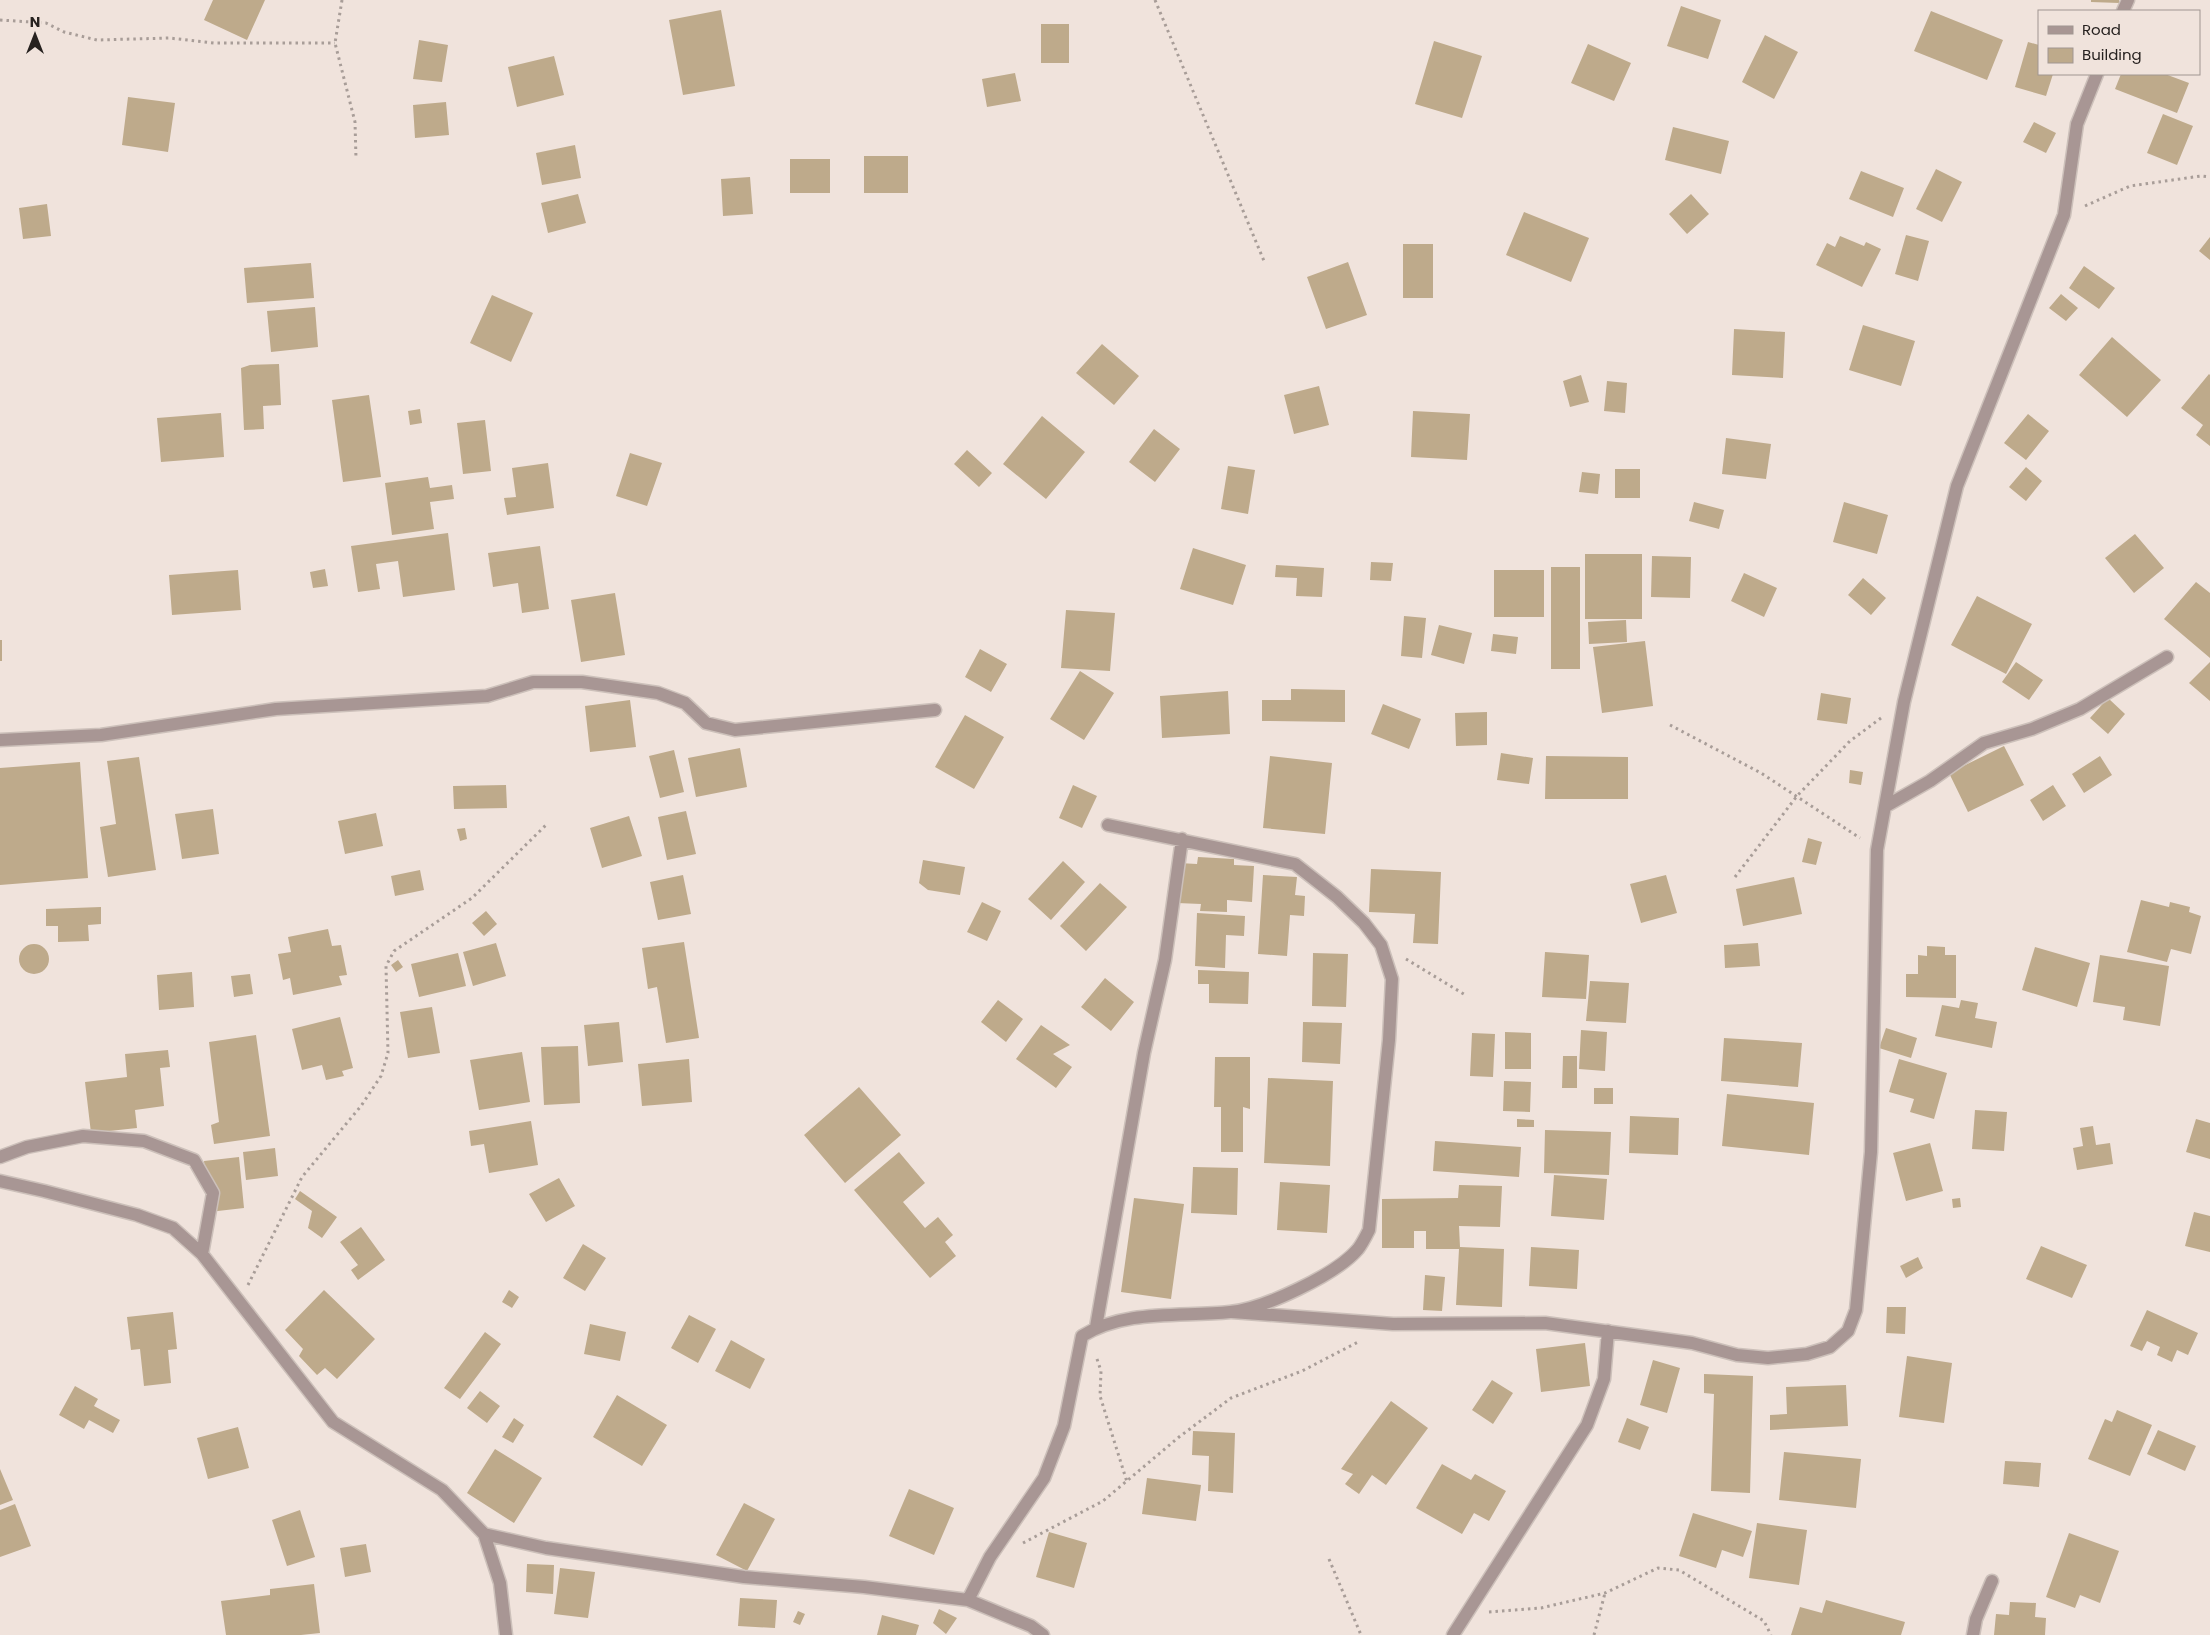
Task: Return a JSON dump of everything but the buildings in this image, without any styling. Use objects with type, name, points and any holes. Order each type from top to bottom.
[{"type":"street","points":[[968,1600],[990,1557],[1044,1478],[1064,1426],[1082,1336],[1096,1327],[1154,1315],[1232,1312],[1393,1324],[1545,1323],[1692,1343],[1737,1355],[1768,1358],[1807,1354],[1830,1347],[1848,1331],[1856,1310],[1871,1152],[1877,850],[1904,702],[1957,486],[2064,215],[2077,124],[2096,75]]},
{"type":"street","points":[[1886,806],[1930,781],[1984,743],[2032,729],[2080,709],[2167,657]]},
{"type":"street","points":[[0,740],[101,735],[276,709],[487,696],[533,682],[582,682],[658,693],[685,703],[706,723],[735,730],[935,710]]},
{"type":"street","points":[[1108,825],[1295,864],[1337,897],[1364,923],[1381,945],[1392,979],[1389,1040],[1369,1230],[1357,1250],[1326,1275],[1285,1295],[1232,1312]]},
{"type":"street","points":[[1096,1327],[1144,1053],[1165,960],[1182,839]]},
{"type":"street","points":[[0,1157],[27,1147],[83,1136],[144,1141],[194,1160],[213,1193],[202,1254]]},
{"type":"street","points":[[0,1181],[146,1218],[173,1228],[202,1254],[333,1422],[442,1490],[484,1534],[500,1583],[506,1635]]},
{"type":"street","points":[[1453,1635],[1587,1425],[1604,1379],[1608,1331]]},
{"type":"street","points":[[484,1534],[546,1548],[744,1578],[864,1587],[968,1600],[1031,1626],[1043,1635]]},
{"type":"street","points":[[1973,1635],[1976,1619],[1992,1581]]},
{"type":"path","points":[[342,0],[335,43],[355,122],[356,159]]},
{"type":"path","points":[[1155,0],[1264,261]]},
{"type":"path","points":[[0,20],[46,23],[64,32],[97,40],[169,38],[214,43],[335,43]]},
{"type":"path","points":[[2064,215],[2130,186],[2201,176],[2210,177]]},
{"type":"path","points":[[1735,878],[1797,796],[1850,741],[1904,702]]},
{"type":"path","points":[[1670,725],[1761,773],[1877,850]]},
{"type":"path","points":[[239,1303],[302,1177],[361,1106],[381,1076],[388,1053],[386,966],[394,951],[472,898],[548,824]]},
{"type":"path","points":[[1381,945],[1468,996]]},
{"type":"path","points":[[990,1557],[1036,1537],[1103,1501],[1179,1437],[1230,1398],[1302,1371],[1393,1324]]},
{"type":"path","points":[[1082,1336],[1094,1349],[1101,1371],[1100,1396],[1127,1482]]},
{"type":"path","points":[[1329,1559],[1361,1635]]},
{"type":"path","points":[[1489,1612],[1541,1608],[1605,1593],[1658,1568],[1679,1570],[1764,1621],[1771,1635]]},
{"type":"path","points":[[1594,1635],[1605,1593]]}]
